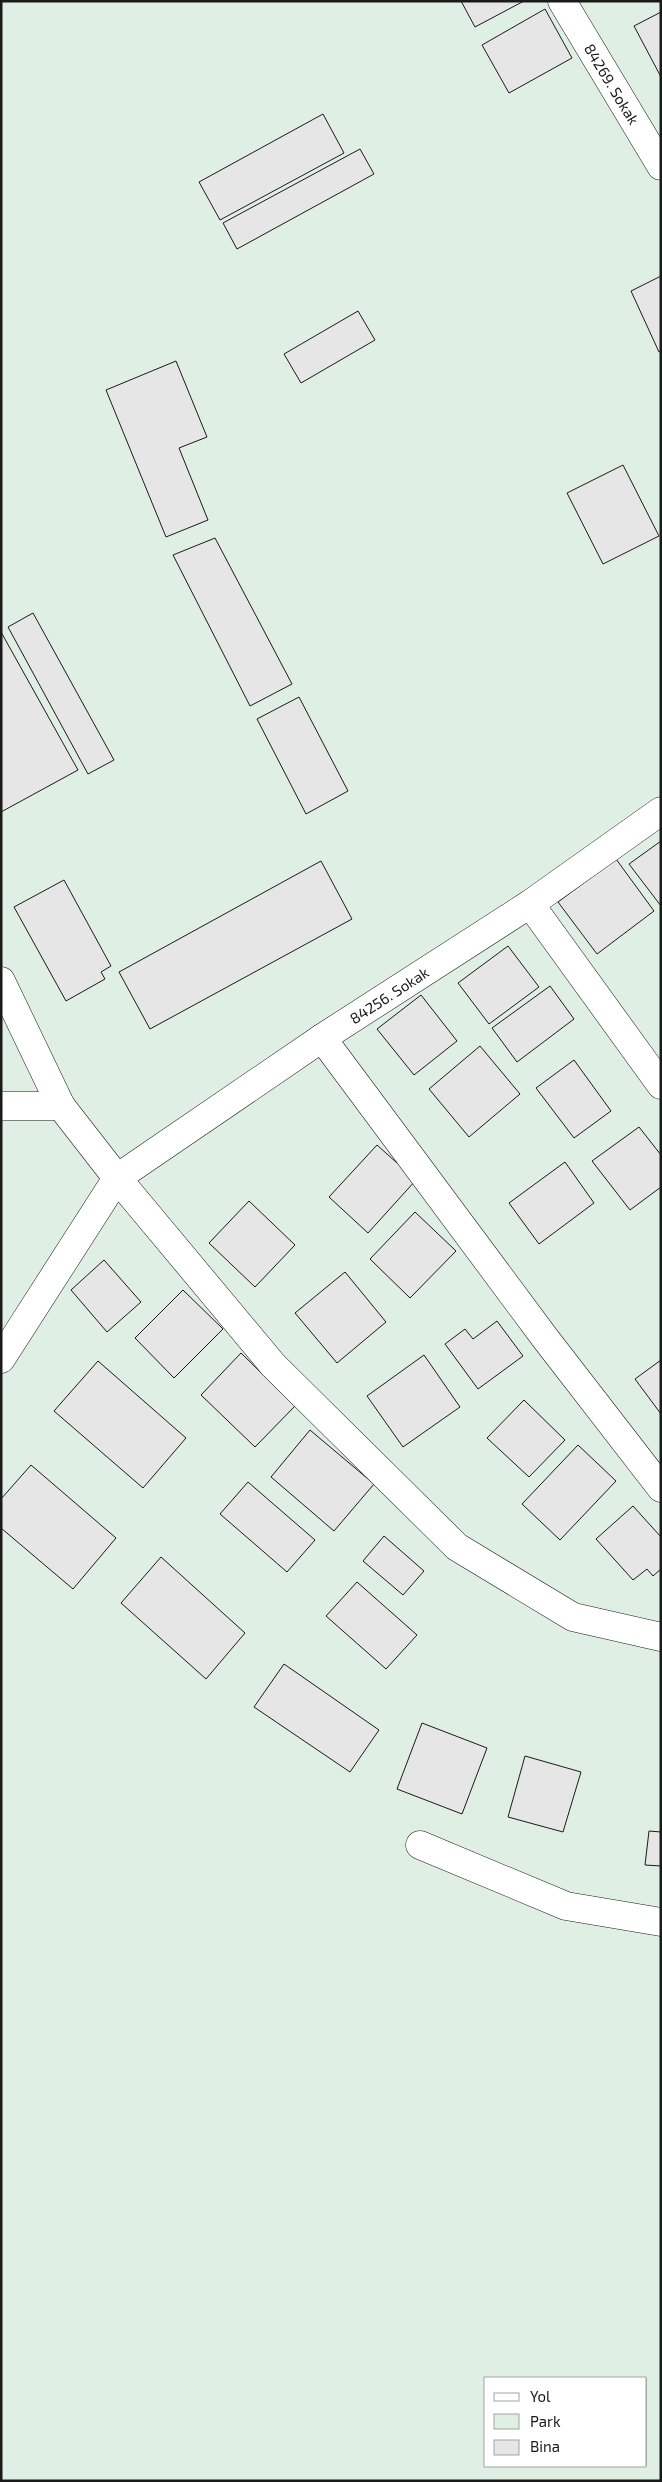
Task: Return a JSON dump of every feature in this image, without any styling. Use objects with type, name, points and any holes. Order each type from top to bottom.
[{"type":"street","name":"84269. Sokak","points":[[562,1],[661,166]]},
{"type":"street","name":"84256. Sokak","points":[[117,1178],[322,1038],[530,904],[661,811]]},
{"type":"street","points":[[530,904],[661,1085]]},
{"type":"street","points":[[1,981],[61,1106],[117,1178],[273,1365],[456,1547],[573,1616],[661,1636]]},
{"type":"street","points":[[322,1038],[545,1338],[661,1488]]},
{"type":"street","points":[[1,1106],[61,1106]]},
{"type":"street","points":[[1,1359],[117,1178]]},
{"type":"street","points":[[420,1845],[566,1906],[661,1922]]},
{"type":"green space","points":[[1,1],[661,1],[661,2481],[1,2481]]},
{"type":"building","points":[[461,1],[524,1],[475,27]]},
{"type":"building","points":[[545,9],[572,58],[509,93],[482,45]]},
{"type":"building","points":[[661,12],[661,77],[634,26]]},
{"type":"building","points":[[323,114],[344,153],[220,220],[199,182]]},
{"type":"building","points":[[360,149],[374,174],[237,249],[223,223]]},
{"type":"building","points":[[661,276],[661,351],[659,352],[631,291]]},
{"type":"building","points":[[358,311],[375,340],[301,383],[284,354]]},
{"type":"building","points":[[176,361],[207,437],[179,448],[208,520],[166,537],[106,390]]},
{"type":"building","points":[[623,465],[659,536],[603,564],[567,493]]},
{"type":"building","points":[[215,538],[292,684],[250,706],[173,555]]},
{"type":"building","points":[[33,613],[114,760],[88,774],[8,627]]},
{"type":"building","points":[[1,632],[78,770],[1,812]]},
{"type":"building","points":[[299,697],[348,791],[306,814],[257,719]]},
{"type":"building","points":[[661,841],[661,906],[629,864]]},
{"type":"building","points":[[616,859],[654,911],[597,954],[558,902]]},
{"type":"building","points":[[321,861],[352,919],[150,1029],[119,972]]},
{"type":"building","points":[[64,880],[111,966],[101,972],[105,979],[66,1001],[14,907]]},
{"type":"building","points":[[508,946],[539,987],[489,1024],[458,983]]},
{"type":"building","points":[[550,986],[574,1019],[517,1062],[492,1028]]},
{"type":"building","points":[[421,995],[457,1041],[414,1075],[377,1029]]},
{"type":"building","points":[[480,1046],[520,1094],[469,1137],[429,1089]]},
{"type":"building","points":[[574,1060],[611,1111],[574,1138],[536,1088]]},
{"type":"building","points":[[639,1127],[661,1155],[661,1187],[630,1210],[592,1161]]},
{"type":"building","points":[[377,1145],[416,1180],[368,1233],[329,1197]]},
{"type":"building","points":[[565,1162],[594,1203],[539,1244],[509,1203]]},
{"type":"building","points":[[249,1201],[295,1245],[255,1287],[209,1243]]},
{"type":"building","points":[[415,1212],[456,1251],[410,1298],[370,1259]]},
{"type":"building","points":[[104,1260],[141,1302],[107,1332],[71,1290]]},
{"type":"building","points":[[345,1272],[386,1322],[337,1363],[295,1313]]},
{"type":"building","points":[[183,1290],[223,1329],[174,1378],[135,1338]]},
{"type":"building","points":[[497,1321],[523,1356],[478,1389],[445,1344],[465,1329],[473,1339]]},
{"type":"building","points":[[241,1353],[295,1406],[255,1447],[201,1395]]},
{"type":"building","points":[[424,1355],[460,1407],[403,1447],[367,1396]]},
{"type":"building","points":[[661,1360],[661,1414],[635,1379]]},
{"type":"building","points":[[98,1361],[186,1438],[143,1488],[54,1411]]},
{"type":"building","points":[[524,1400],[565,1440],[529,1477],[487,1438]]},
{"type":"building","points":[[310,1430],[374,1484],[334,1531],[271,1477]]},
{"type":"building","points":[[578,1445],[616,1481],[560,1540],[522,1504]]},
{"type":"building","points":[[31,1465],[116,1538],[73,1589],[1,1528],[1,1499]]},
{"type":"building","points":[[248,1482],[315,1540],[287,1572],[220,1514]]},
{"type":"building","points":[[633,1506],[661,1537],[661,1569],[653,1576],[647,1569],[633,1580],[596,1539]]},
{"type":"building","points":[[384,1536],[424,1571],[403,1595],[363,1561]]},
{"type":"building","points":[[161,1557],[245,1633],[206,1679],[121,1603]]},
{"type":"building","points":[[357,1582],[417,1635],[386,1669],[326,1616]]},
{"type":"building","points":[[284,1664],[379,1730],[350,1772],[254,1707]]},
{"type":"building","points":[[422,1723],[487,1748],[462,1814],[397,1789]]},
{"type":"building","points":[[525,1756],[581,1772],[563,1832],[508,1817]]},
{"type":"building","points":[[649,1831],[661,1832],[661,1866],[645,1865]]}]
